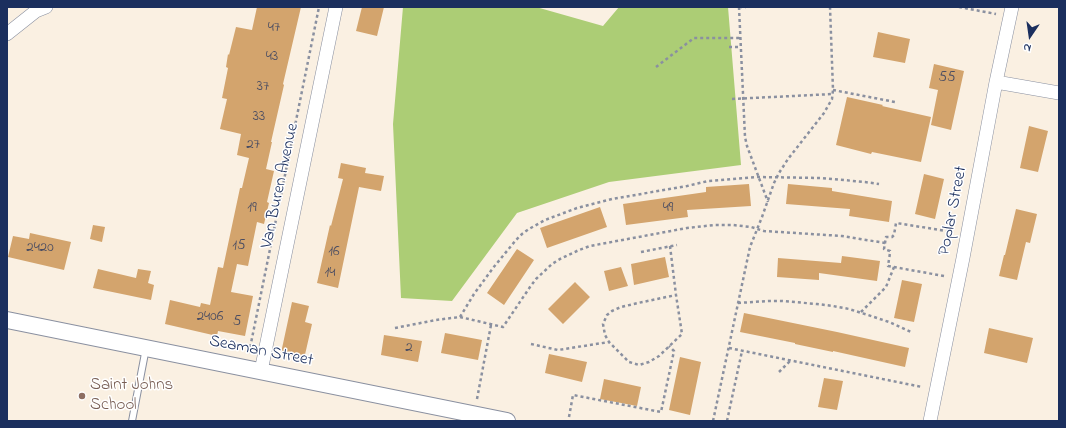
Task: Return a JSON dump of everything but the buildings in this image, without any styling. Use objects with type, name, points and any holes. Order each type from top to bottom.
[{"type":"street","points":[[7,34],[36,11],[46,7]]},
{"type":"street","name":"Van Buren Avenue","points":[[261,372],[336,7]]},
{"type":"street","name":"Poplar Street","points":[[930,421],[1012,7]]},
{"type":"street","points":[[996,82],[1059,93]]},
{"type":"street","name":"Seaman Street","points":[[7,320],[507,421]]},
{"type":"lane","points":[[132,421],[146,348]]},
{"type":"path","points":[[249,354],[319,7]]},
{"type":"path","points":[[746,7],[739,7],[745,137],[768,202]]},
{"type":"path","points":[[713,421],[748,257],[758,229],[777,178],[788,159],[827,108],[833,94],[830,7]]},
{"type":"path","points":[[959,7],[997,14]]},
{"type":"path","points":[[656,67],[694,38],[740,38]]},
{"type":"path","points":[[730,48],[741,47]]},
{"type":"path","points":[[833,90],[895,102]]},
{"type":"path","points":[[732,99],[833,94]]},
{"type":"path","points":[[460,317],[480,286],[504,254],[522,234],[537,224],[577,208],[612,199],[708,181],[758,177],[821,178],[879,184]]},
{"type":"path","points":[[944,276],[888,266],[890,251],[884,249],[886,237],[892,237],[894,235],[896,223],[953,232]]},
{"type":"path","points":[[395,328],[460,317],[503,327],[506,325],[536,278],[560,259],[590,246],[699,226],[733,224],[758,229],[842,236],[885,243]]},
{"type":"path","points":[[641,252],[677,245]]},
{"type":"path","points":[[670,246],[682,334],[654,360],[644,364],[629,362],[609,342],[605,335],[603,324],[607,315],[621,307],[676,295]]},
{"type":"path","points":[[860,313],[886,287],[894,267]]},
{"type":"path","points":[[738,303],[768,301],[800,302],[834,306],[849,309],[890,322],[912,332]]},
{"type":"path","points":[[477,399],[491,325]]},
{"type":"path","points":[[531,344],[558,350],[609,342]]},
{"type":"path","points":[[569,417],[573,395],[661,412],[674,351],[669,346]]},
{"type":"path","points":[[729,348],[922,387]]},
{"type":"path","points":[[727,421],[742,351]]},
{"type":"path","points":[[779,372],[790,360]]},
{"type":"green space","points":[[403,7],[536,7],[603,26],[619,7],[728,7],[741,165],[609,182],[517,213],[452,301],[401,298],[393,124]]},
{"type":"place","name":"Saint Johns School","points":[[82,396]]}]
